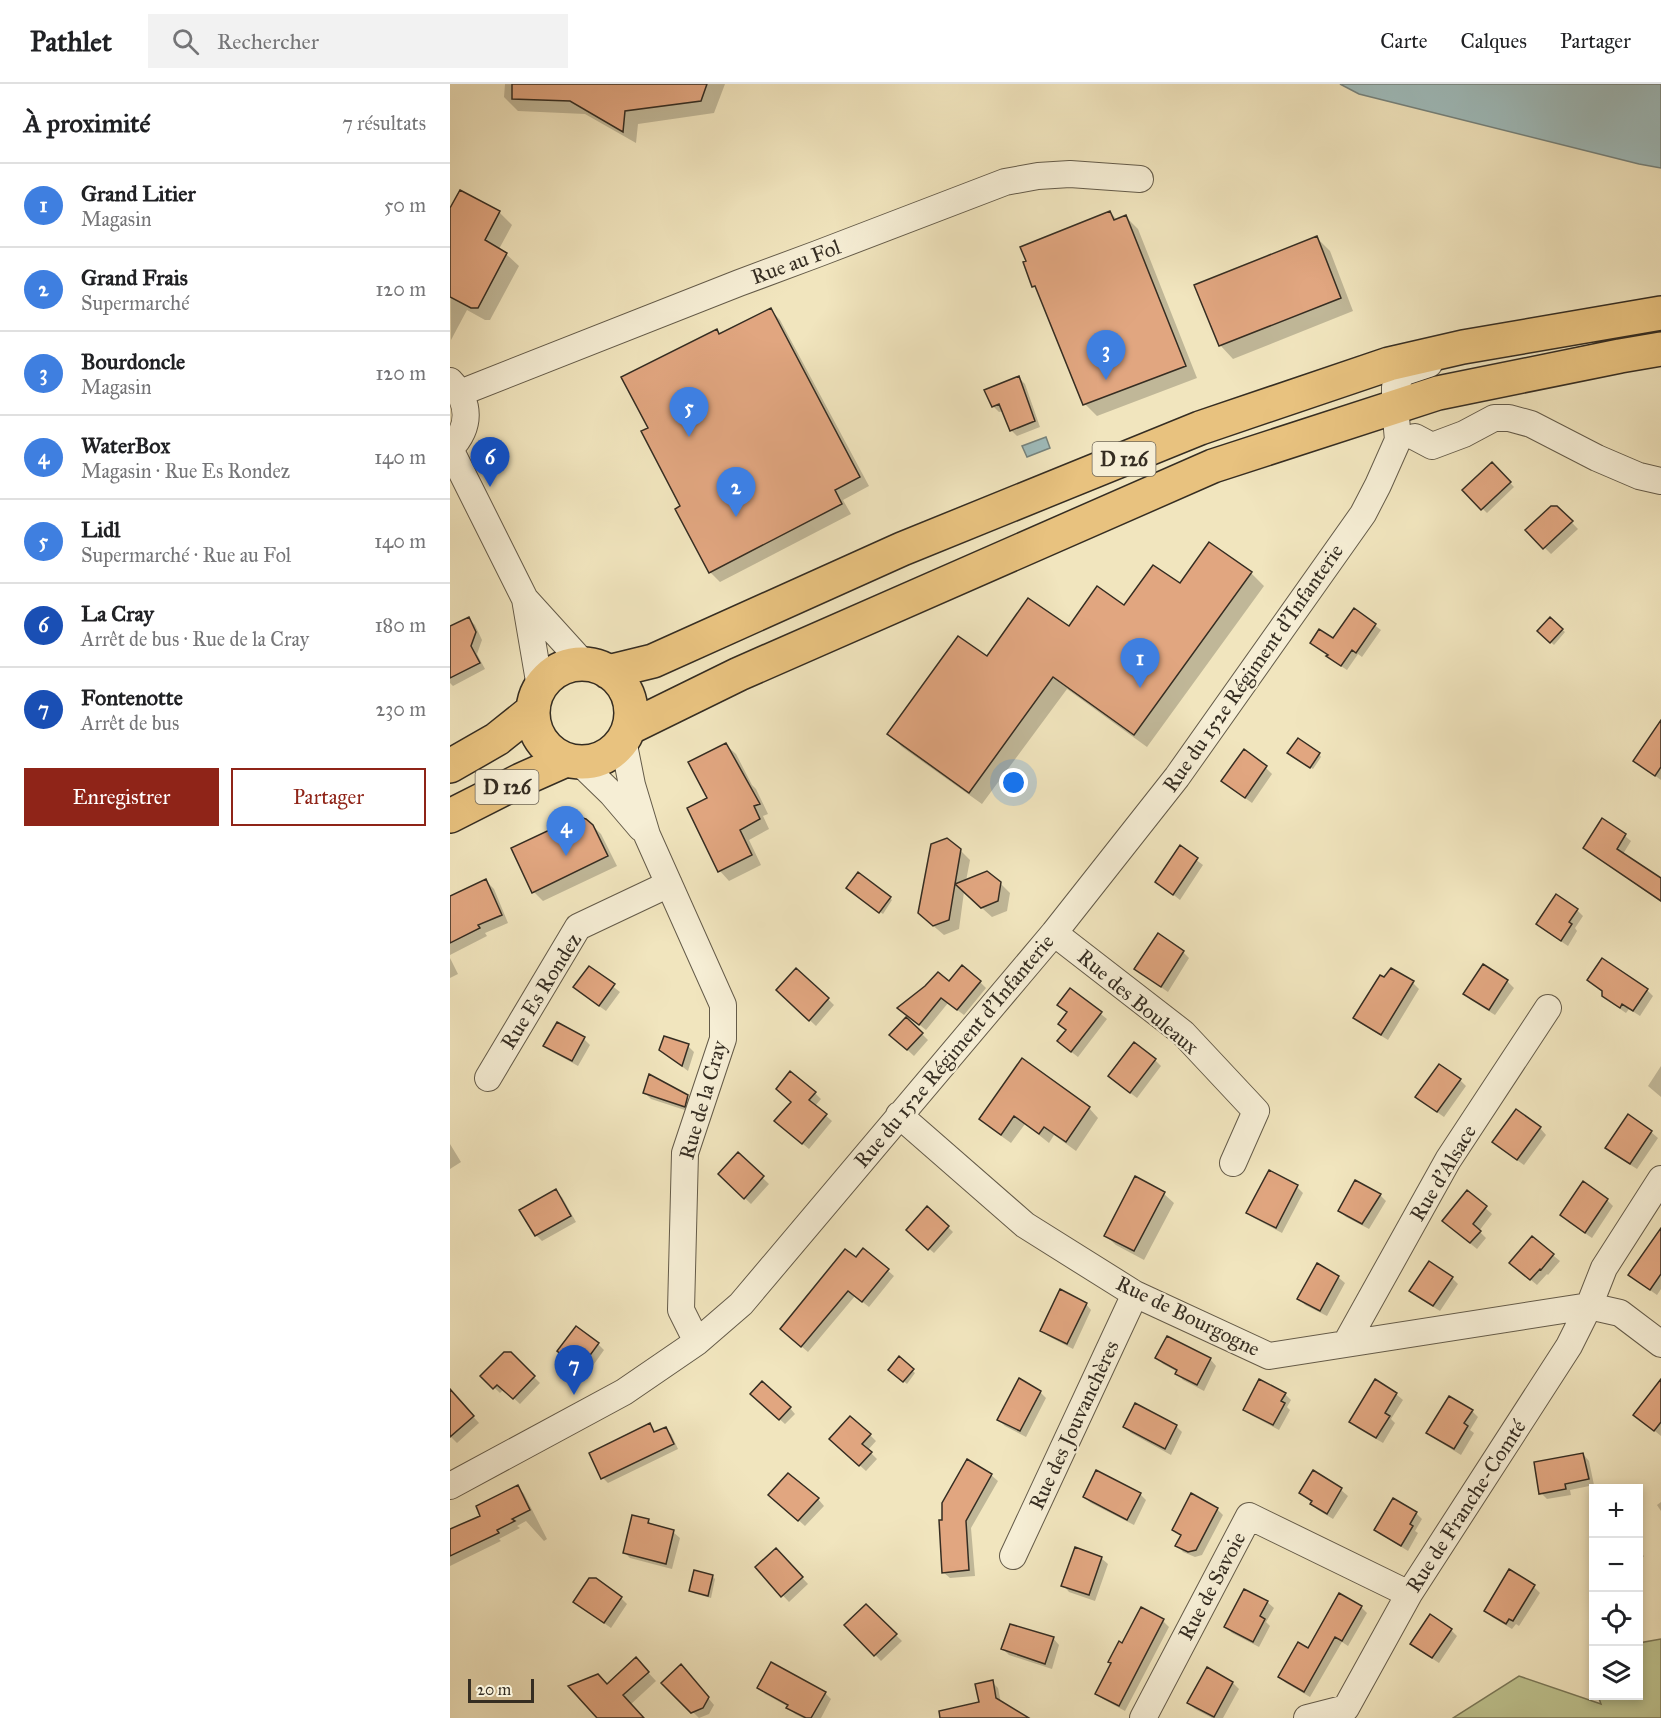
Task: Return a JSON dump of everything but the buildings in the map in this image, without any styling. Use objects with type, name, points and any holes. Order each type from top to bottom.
[{"type":"main road","name":"D 126","points":[[596,668],[653,661],[902,549],[1200,428],[1389,364],[1463,347],[1661,314]]},
{"type":"main road","name":"D 126","points":[[626,734],[739,674],[1212,465],[1438,393],[1661,349]]},
{"type":"main road","points":[[571,665],[596,668],[618,680],[628,697],[631,716],[626,734],[615,750],[592,761],[573,761],[555,755],[545,746],[533,724],[536,699],[548,677],[559,669],[571,665]]},
{"type":"main road","name":"D 126","points":[[450,766],[497,739],[536,699]]},
{"type":"main road","name":"D 126","points":[[450,816],[521,780],[573,761]]},
{"type":"street","name":"Rue au Fol","points":[[455,387],[817,254],[1005,182],[1038,176],[1070,174],[1140,179]]},
{"type":"street","name":"Rue du 152e Régiment d'Infanterie","points":[[1363,514],[1398,440],[1395,387],[1401,373],[1550,332]]},
{"type":"street","points":[[455,387],[465,405],[466,417],[464,429],[450,449],[525,599],[596,668]]},
{"type":"street","name":"Rue du 152e Régiment d'Infanterie","points":[[450,1486],[624,1392],[697,1342],[741,1304],[1054,933],[1177,777],[1363,514],[1387,487],[1438,393]]},
{"type":"street","points":[[1416,437],[1432,446],[1464,434],[1494,418],[1509,418],[1531,424],[1597,458],[1639,476],[1661,481]]},
{"type":"street","points":[[525,599],[536,699]]},
{"type":"street","name":"Rue de la Cray","points":[[626,734],[632,786],[647,835],[723,1005],[723,1039],[685,1153],[681,1310],[697,1342]]},
{"type":"street","name":"Rue de la Cray","points":[[573,761],[612,794],[647,835]]},
{"type":"street","name":"Rue Es Rondez","points":[[488,1078],[578,927],[669,884]]},
{"type":"street","name":"Rue des Bouleaux","points":[[1054,933],[1183,1033],[1256,1111],[1233,1163]]},
{"type":"street","name":"Rue d'Alsace","points":[[1346,1343],[1448,1160],[1548,1008]]},
{"type":"street","name":"Rue de Bourgogne","points":[[899,1115],[1025,1225],[1136,1294],[1269,1356],[1588,1306],[1620,1313],[1661,1344]]},
{"type":"street","name":"Rue de Franche-Comté","points":[[1307,1718],[1346,1708],[1409,1594],[1569,1346],[1604,1268],[1661,1179]]},
{"type":"street","name":"Rue des Jouvanchères","points":[[1013,1556],[1136,1294]]},
{"type":"street","name":"Rue de Savoie","points":[[1143,1718],[1249,1516],[1409,1594]]},
{"type":"green space","points":[[1661,1639],[1661,1718],[1453,1718],[1519,1676],[1601,1704],[1600,1700],[1643,1700],[1643,1642]]},
{"type":"water","points":[[1340,84],[1661,84],[1661,168],[1359,94]]},
{"type":"water","points":[[1046,437],[1050,448],[1027,457],[1022,446]]},
{"type":"place","name":"Bourdoncle","points":[[1106,380]]},
{"type":"place","name":"Lidl","points":[[689,437]]},
{"type":"place","name":"La Cray","points":[[490,487]]},
{"type":"place","name":"Grand Frais","points":[[736,517]]},
{"type":"place","name":"Grand Litier","points":[[1140,688]]},
{"type":"place","name":"WaterBox","points":[[566,856]]},
{"type":"place","name":"Fontenotte","points":[[574,1395]]}]
